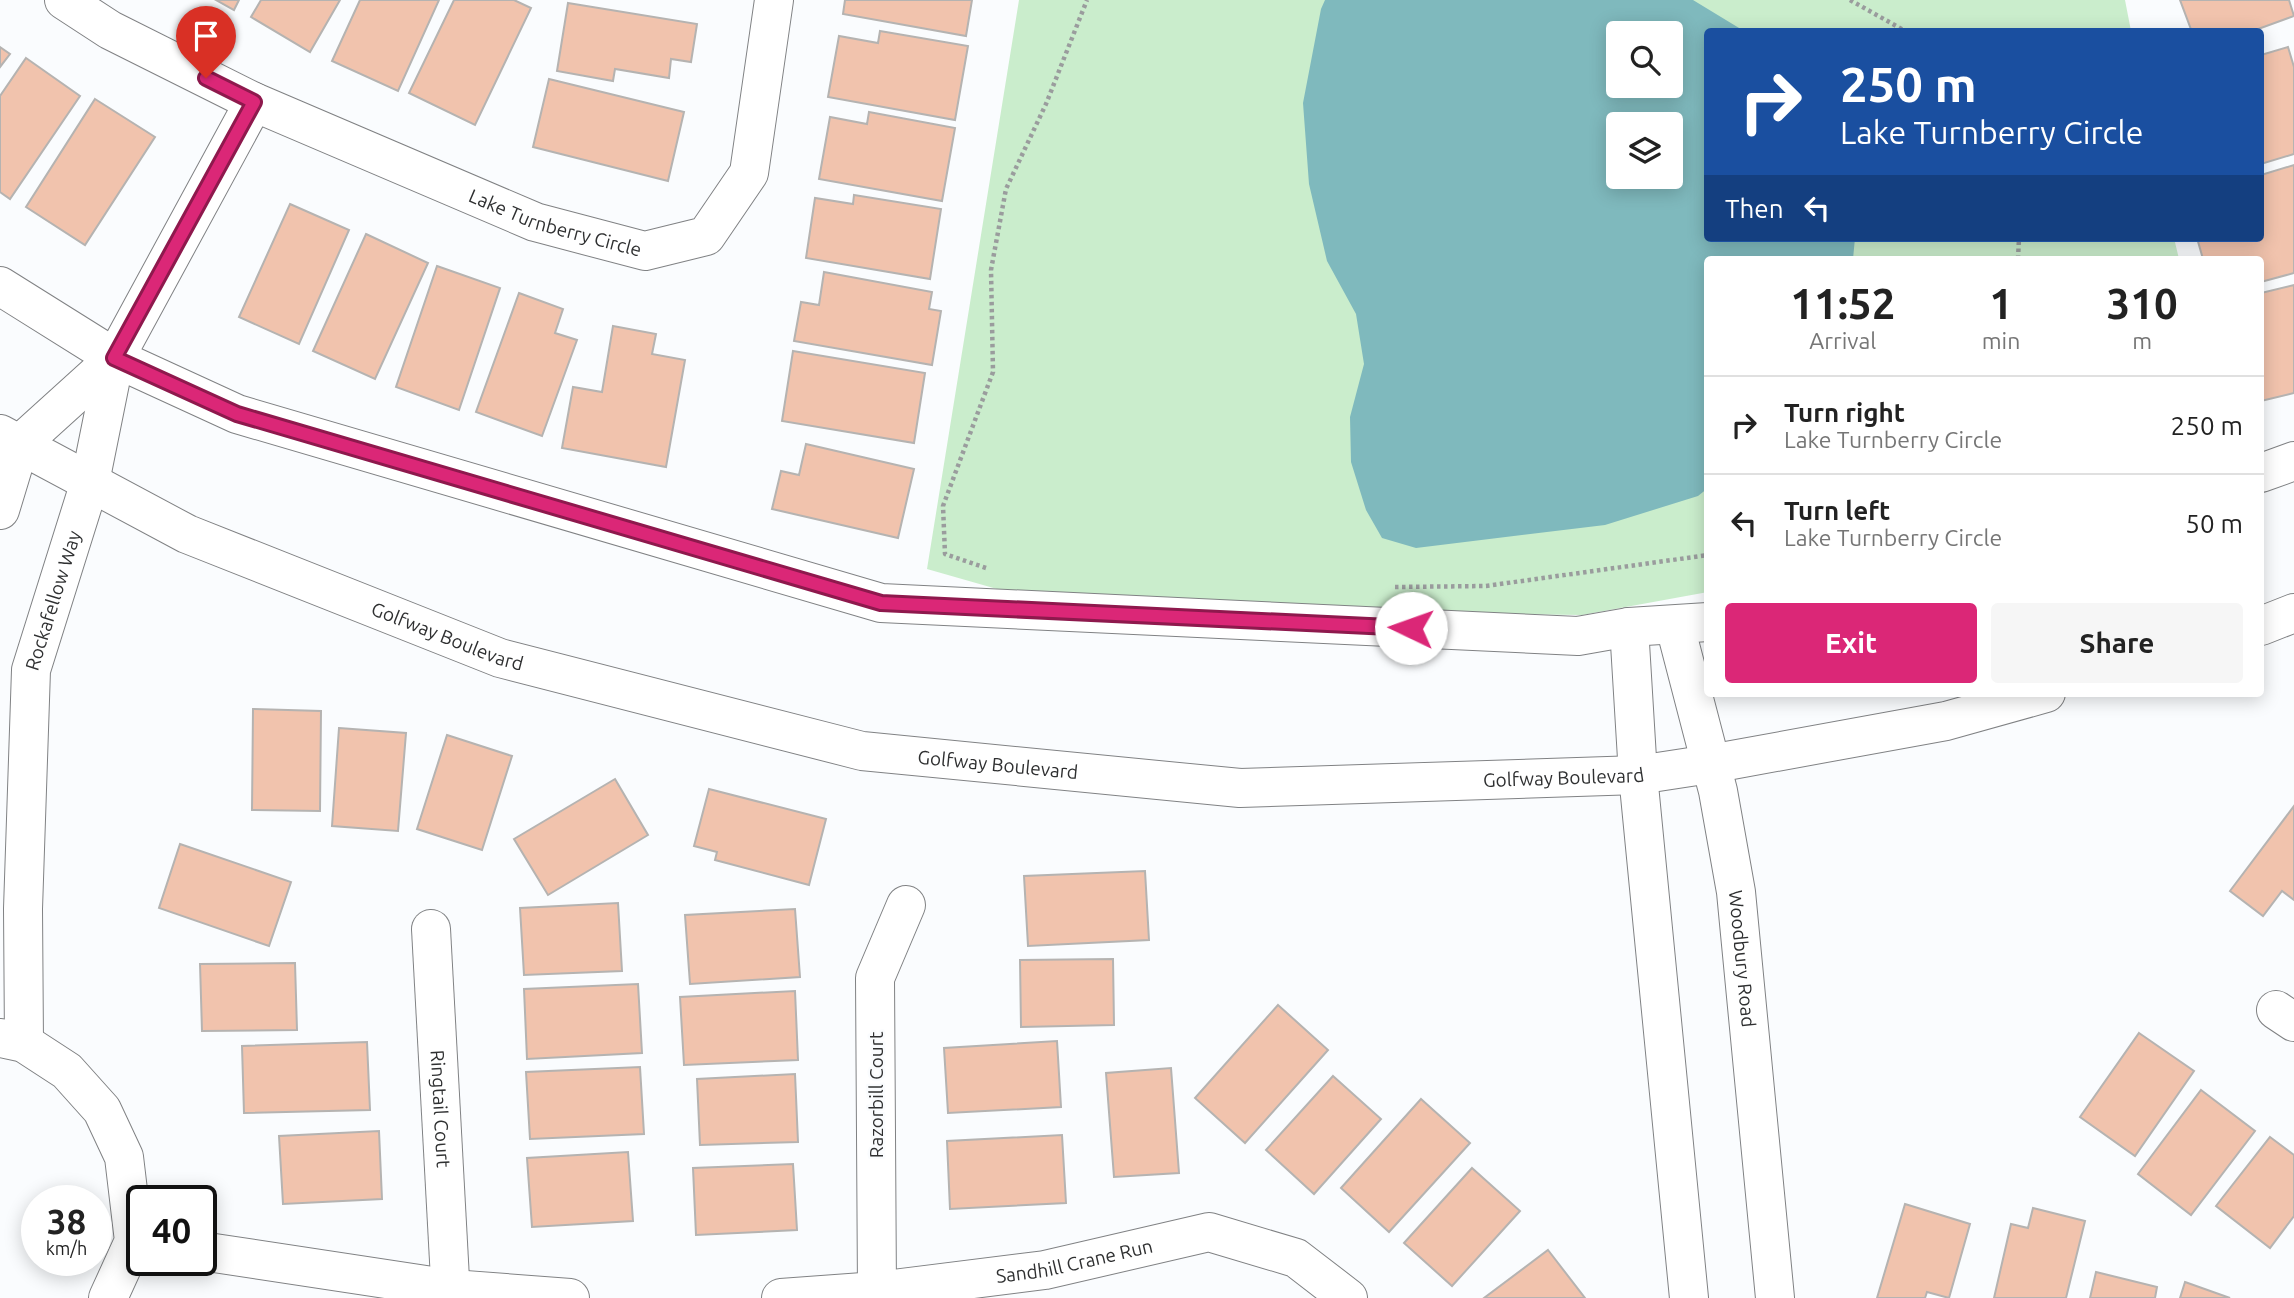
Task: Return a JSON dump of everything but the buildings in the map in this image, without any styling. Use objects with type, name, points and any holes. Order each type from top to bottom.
[{"type":"street","name":"Lake Turnberry Circle","points":[[64,0],[110,30],[254,102],[535,222],[645,251],[706,236],[749,173],[774,0]]},
{"type":"street","points":[[0,510],[10,439],[114,358],[254,102]]},
{"type":"street","points":[[0,286],[114,358],[237,414],[881,603],[1578,636],[1629,627],[1692,624]]},
{"type":"street","name":"Rockafellow Way","points":[[12,1040],[23,909],[31,670],[90,482],[114,358]]},
{"type":"street","name":"Golfway Boulevard","points":[[10,439],[187,534],[500,658],[862,751],[1240,788],[1638,775],[1947,721],[2032,697]]},
{"type":"street","points":[[2264,472],[2294,461]]},
{"type":"street","points":[[2264,625],[2294,613]]},
{"type":"street","name":"Woodbury Road","points":[[1692,624],[1710,764],[1718,791],[1737,892],[1775,1298]]},
{"type":"street","points":[[1629,627],[1638,775],[1689,1298]]},
{"type":"street","name":"Razorbill Court","points":[[877,1291],[875,978],[906,905]]},
{"type":"street","name":"Ringtail Court","points":[[431,929],[452,1294]]},
{"type":"street","points":[[12,1040],[67,1071],[102,1110],[124,1157],[129,1185]]},
{"type":"street","name":"Sandhill Crane Run","points":[[781,1298],[877,1291],[1045,1270],[1209,1232],[1296,1258],[1348,1298]]},
{"type":"street","points":[[217,1254],[452,1294],[570,1298]]},
{"type":"street","points":[[108,1298],[126,1264]]},
{"type":"path","points":[[992,570],[944,554],[943,506],[993,372],[991,270],[1006,189],[1046,104],[1087,0]]},
{"type":"path","points":[[1850,0],[1900,28]]},
{"type":"path","points":[[1391,587],[1486,586],[1704,556]]},
{"type":"green space","points":[[1019,0],[2125,0],[2130,28],[1704,28],[1704,242],[2175,242],[2178,256],[1704,256],[1704,593],[1582,615],[1063,608],[927,569]]},
{"type":"water","points":[[1325,0],[1693,0],[1739,28],[1704,28],[1704,242],[1855,242],[1853,256],[1704,256],[1704,491],[1698,496],[1605,525],[1416,548],[1382,538],[1366,510],[1351,462],[1350,417],[1364,364],[1356,314],[1327,261],[1309,184],[1303,103]]},
{"type":"route","points":[[206,78],[254,102],[114,358],[237,414],[881,603],[1411,628]]}]
